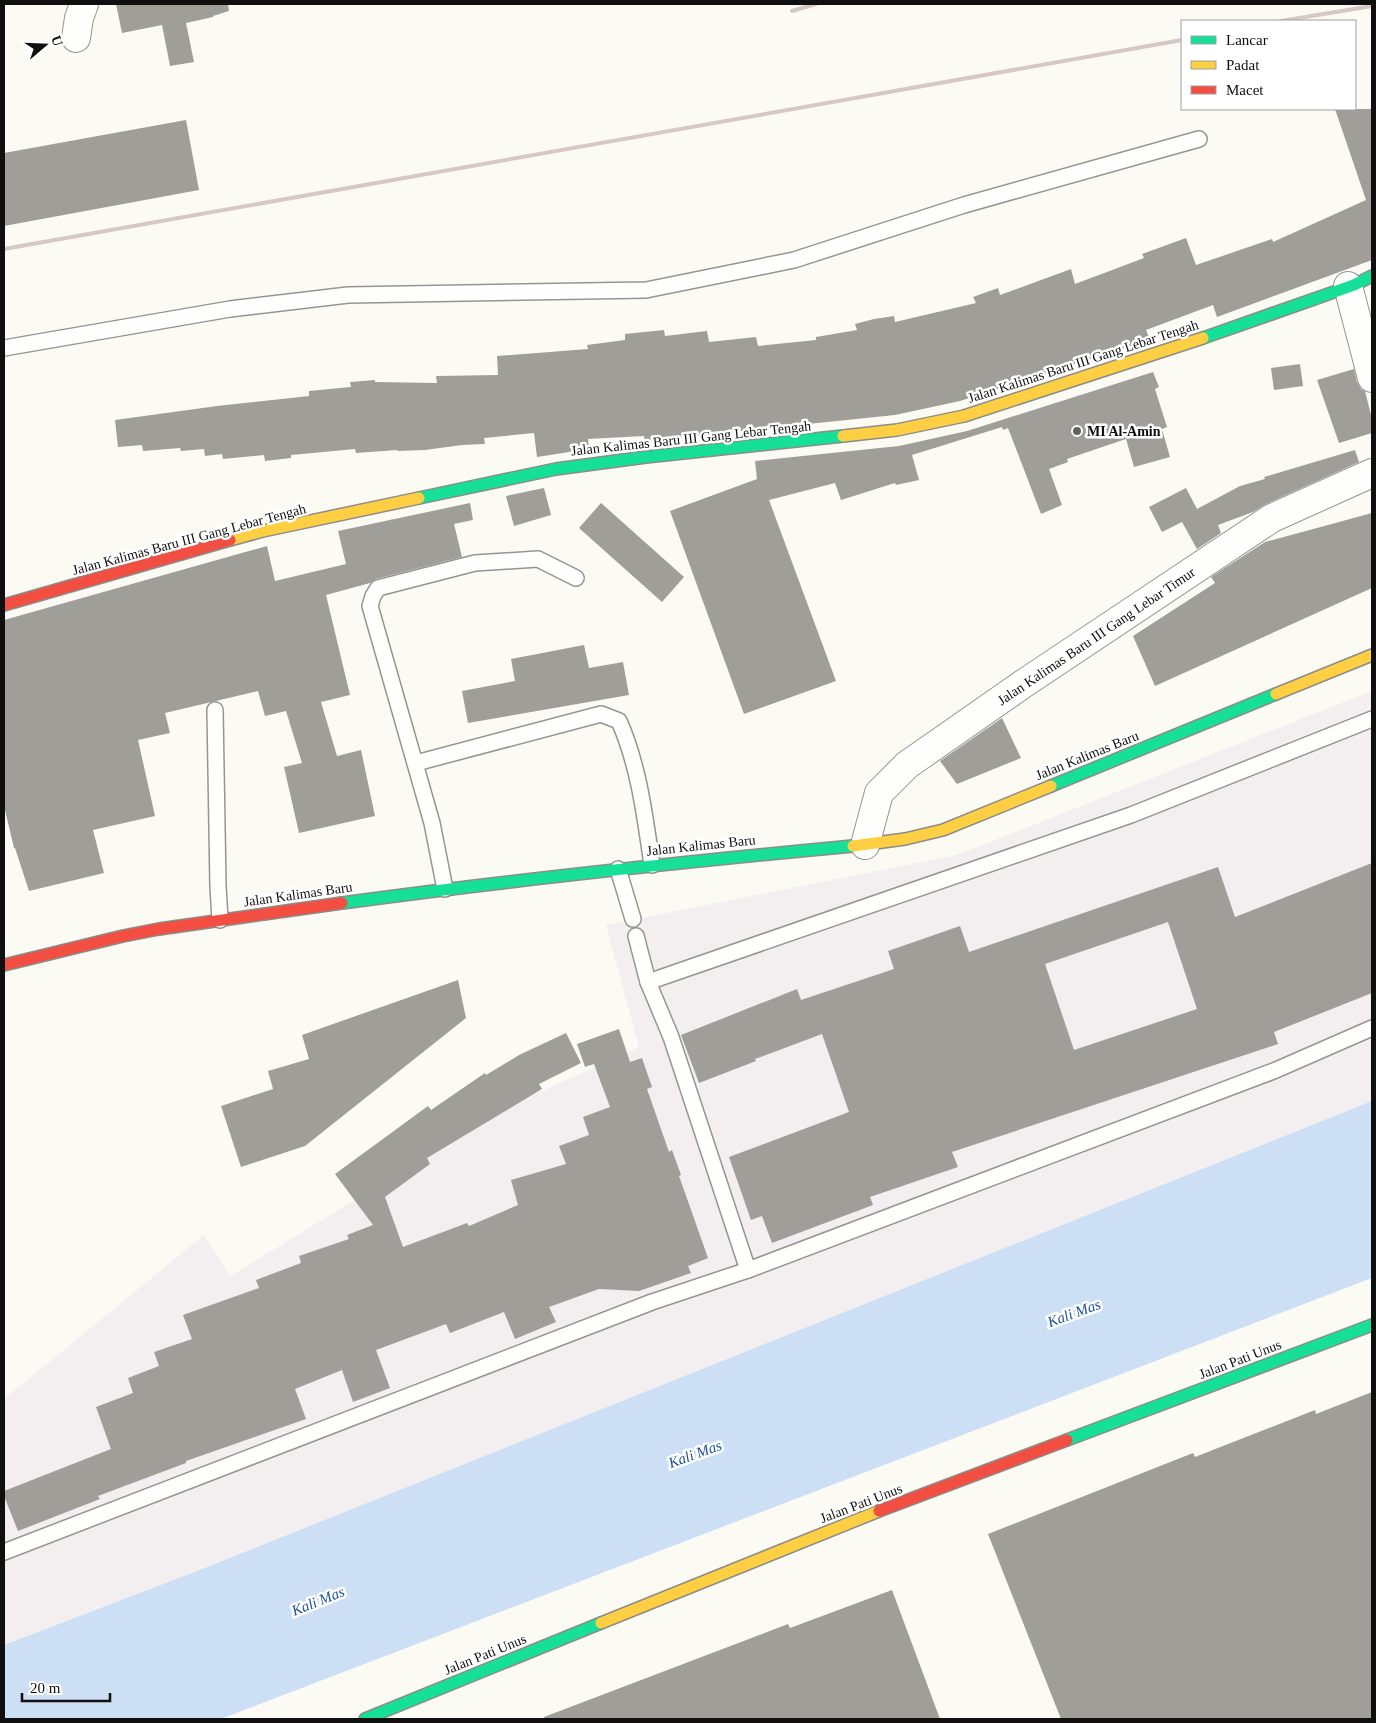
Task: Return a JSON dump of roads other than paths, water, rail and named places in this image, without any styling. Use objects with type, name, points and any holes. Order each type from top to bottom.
[{"type":"street","points":[[76,38],[79,18],[84,4]]},
{"type":"street","points":[[1360,281],[1372,378]]},
{"type":"street","name":"Jalan Kalimas Baru III Gang Lebar Tengah","points":[[4,605],[263,531],[556,469],[898,430],[964,416],[1178,347],[1360,281]]},
{"type":"street","name":"Jalan Kalimas Baru III Gang Lebar Timur","points":[[865,844],[879,793],[907,765],[1023,684],[1272,518],[1372,473]]},
{"type":"street","name":"Jalan Kalimas Baru","points":[[4,965],[123,936],[220,920],[445,889],[905,839],[943,830],[1372,655]]},
{"type":"street","name":"Jalan Pati Unus","points":[[364,1719],[859,1519],[1372,1325]]},
{"type":"lane","points":[[4,348],[230,309],[348,295],[646,290],[794,260],[964,205],[1199,139]]},
{"type":"lane","points":[[445,889],[432,823],[416,762],[370,606],[373,596],[378,588],[475,563],[538,559],[576,578]]},
{"type":"lane","points":[[215,710],[220,920]]},
{"type":"lane","points":[[416,762],[600,714],[619,721],[625,735],[644,806],[652,865]]},
{"type":"lane","points":[[648,982],[1131,815],[1372,719]]},
{"type":"lane","points":[[618,869],[633,919]]},
{"type":"lane","points":[[636,936],[648,982],[671,1037],[748,1270]]},
{"type":"lane","points":[[4,1552],[652,1302],[748,1270],[1266,1073],[1372,1028]]},
{"type":"water","name":"Kali Mas","points":[[1372,1101],[1372,1278],[221,1719],[4,1719],[4,1645],[192,1573]]},
{"type":"railway","points":[[792,11],[816,4]]},
{"type":"railway","points":[[1287,20],[1372,6]]},
{"type":"railway","points":[[4,249],[1181,40]]},
{"type":"place","name":"MI Al-Amin","points":[[1077,431]]}]
